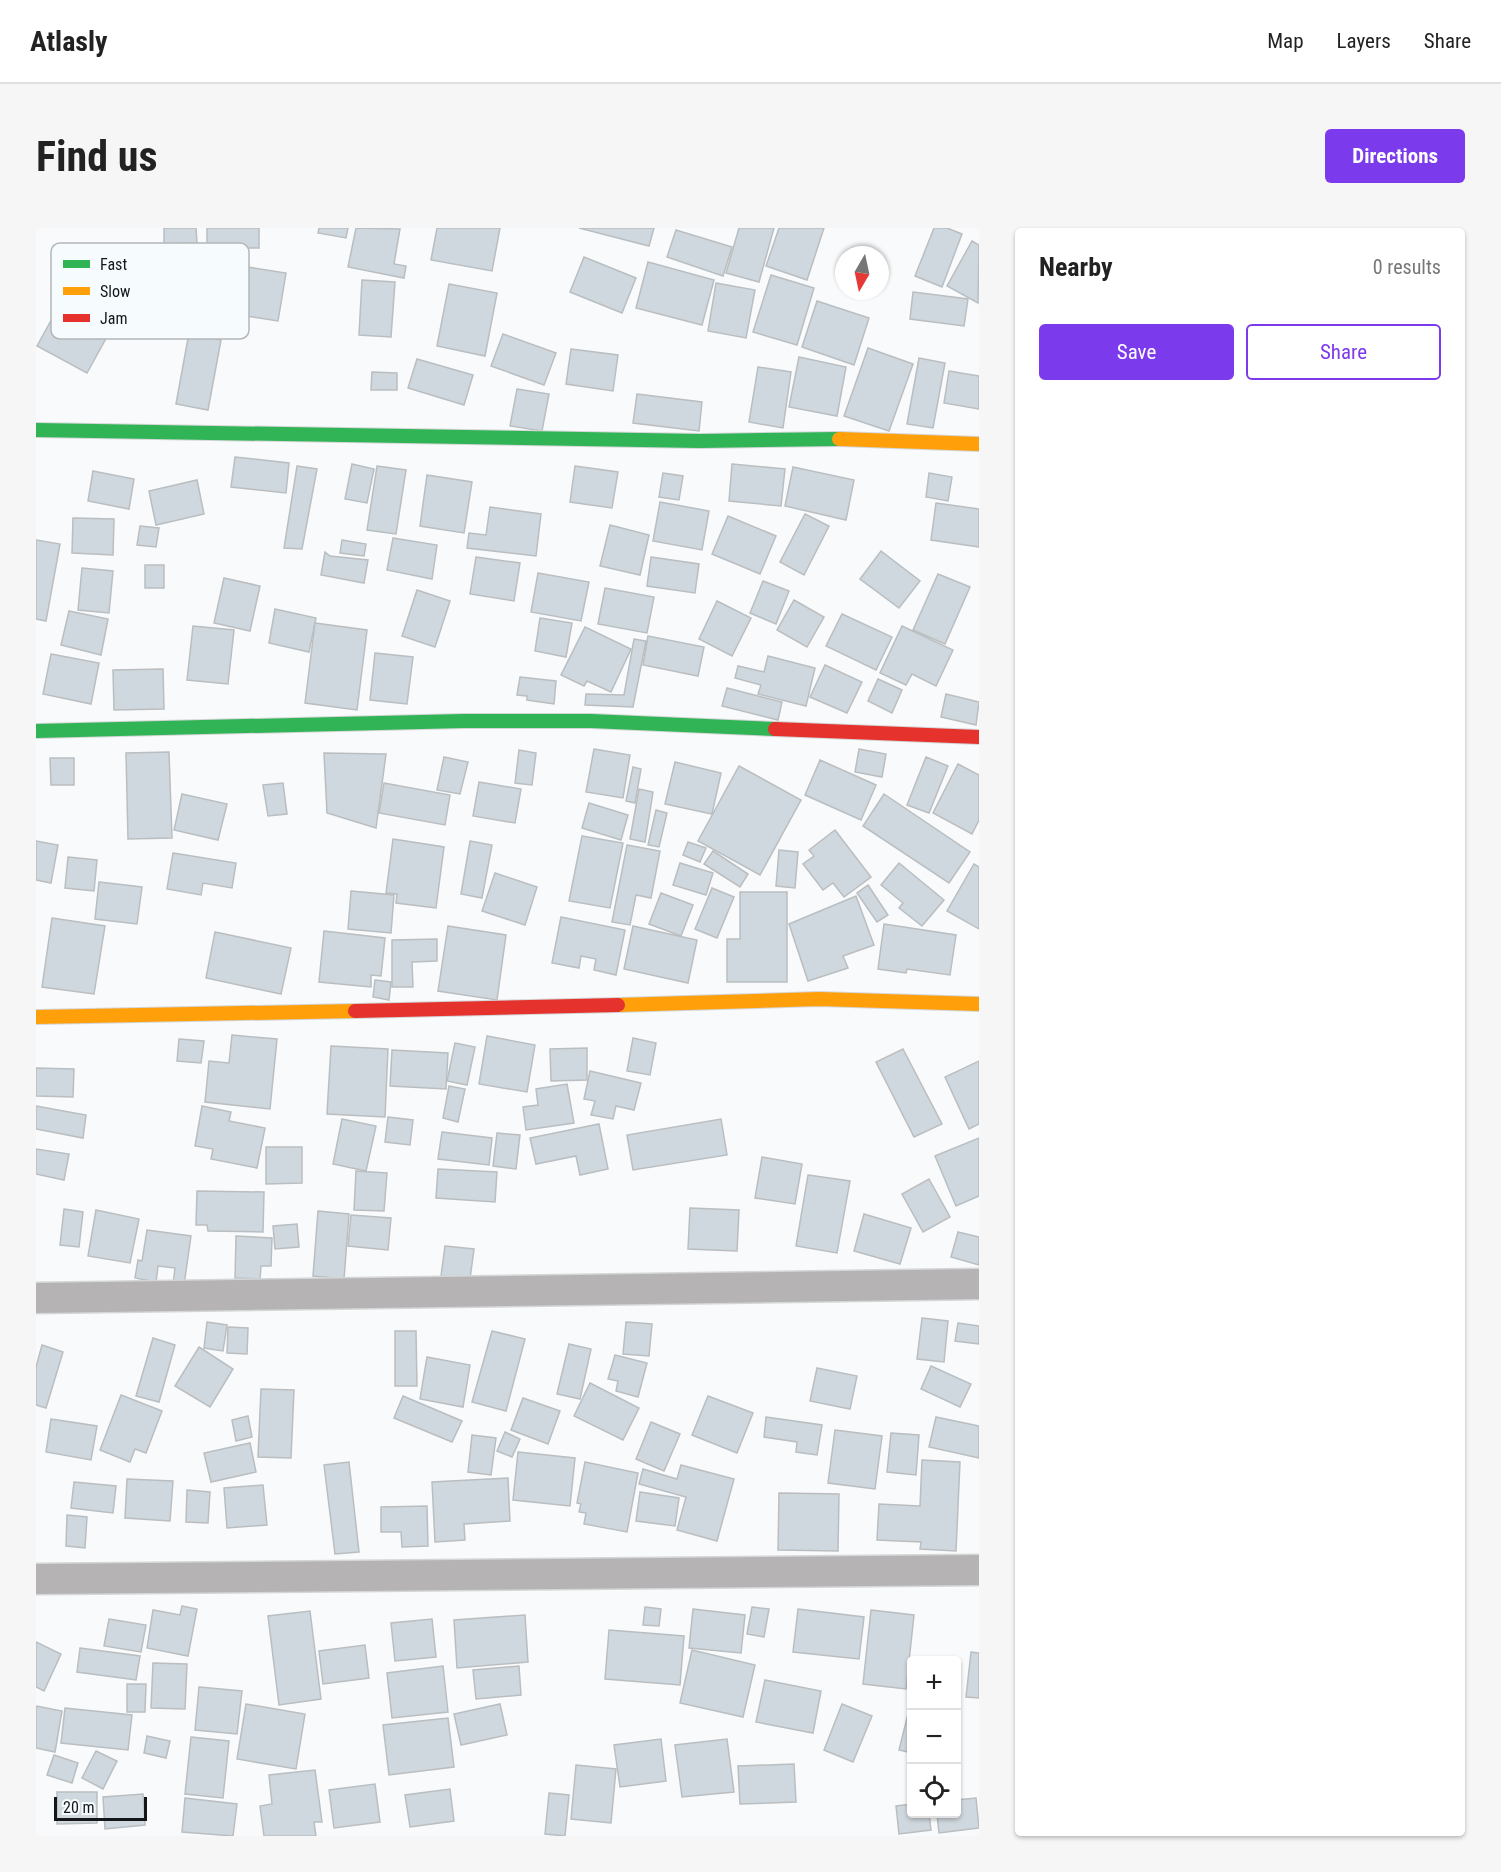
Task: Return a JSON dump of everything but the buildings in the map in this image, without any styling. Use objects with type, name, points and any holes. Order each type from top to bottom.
[{"type":"street","points":[[36,430],[700,441],[910,440],[979,444]]},
{"type":"street","points":[[36,731],[463,721],[591,721],[979,737]]},
{"type":"street","points":[[36,1017],[567,1007],[819,999],[979,1004]]},
{"type":"street","points":[[36,1298],[979,1284]]},
{"type":"street","points":[[36,1579],[979,1570]]},
{"type":"traffic: fast","points":[[36,430],[700,441],[839,439]]},
{"type":"traffic: fast","points":[[36,731],[463,721],[591,721],[775,729]]},
{"type":"traffic: slow","points":[[839,439],[979,444]]},
{"type":"traffic: slow","points":[[618,1005],[819,999],[979,1004]]},
{"type":"traffic: slow","points":[[36,1017],[355,1011]]},
{"type":"traffic: jam","points":[[775,729],[979,737]]},
{"type":"traffic: jam","points":[[355,1011],[618,1005]]}]
